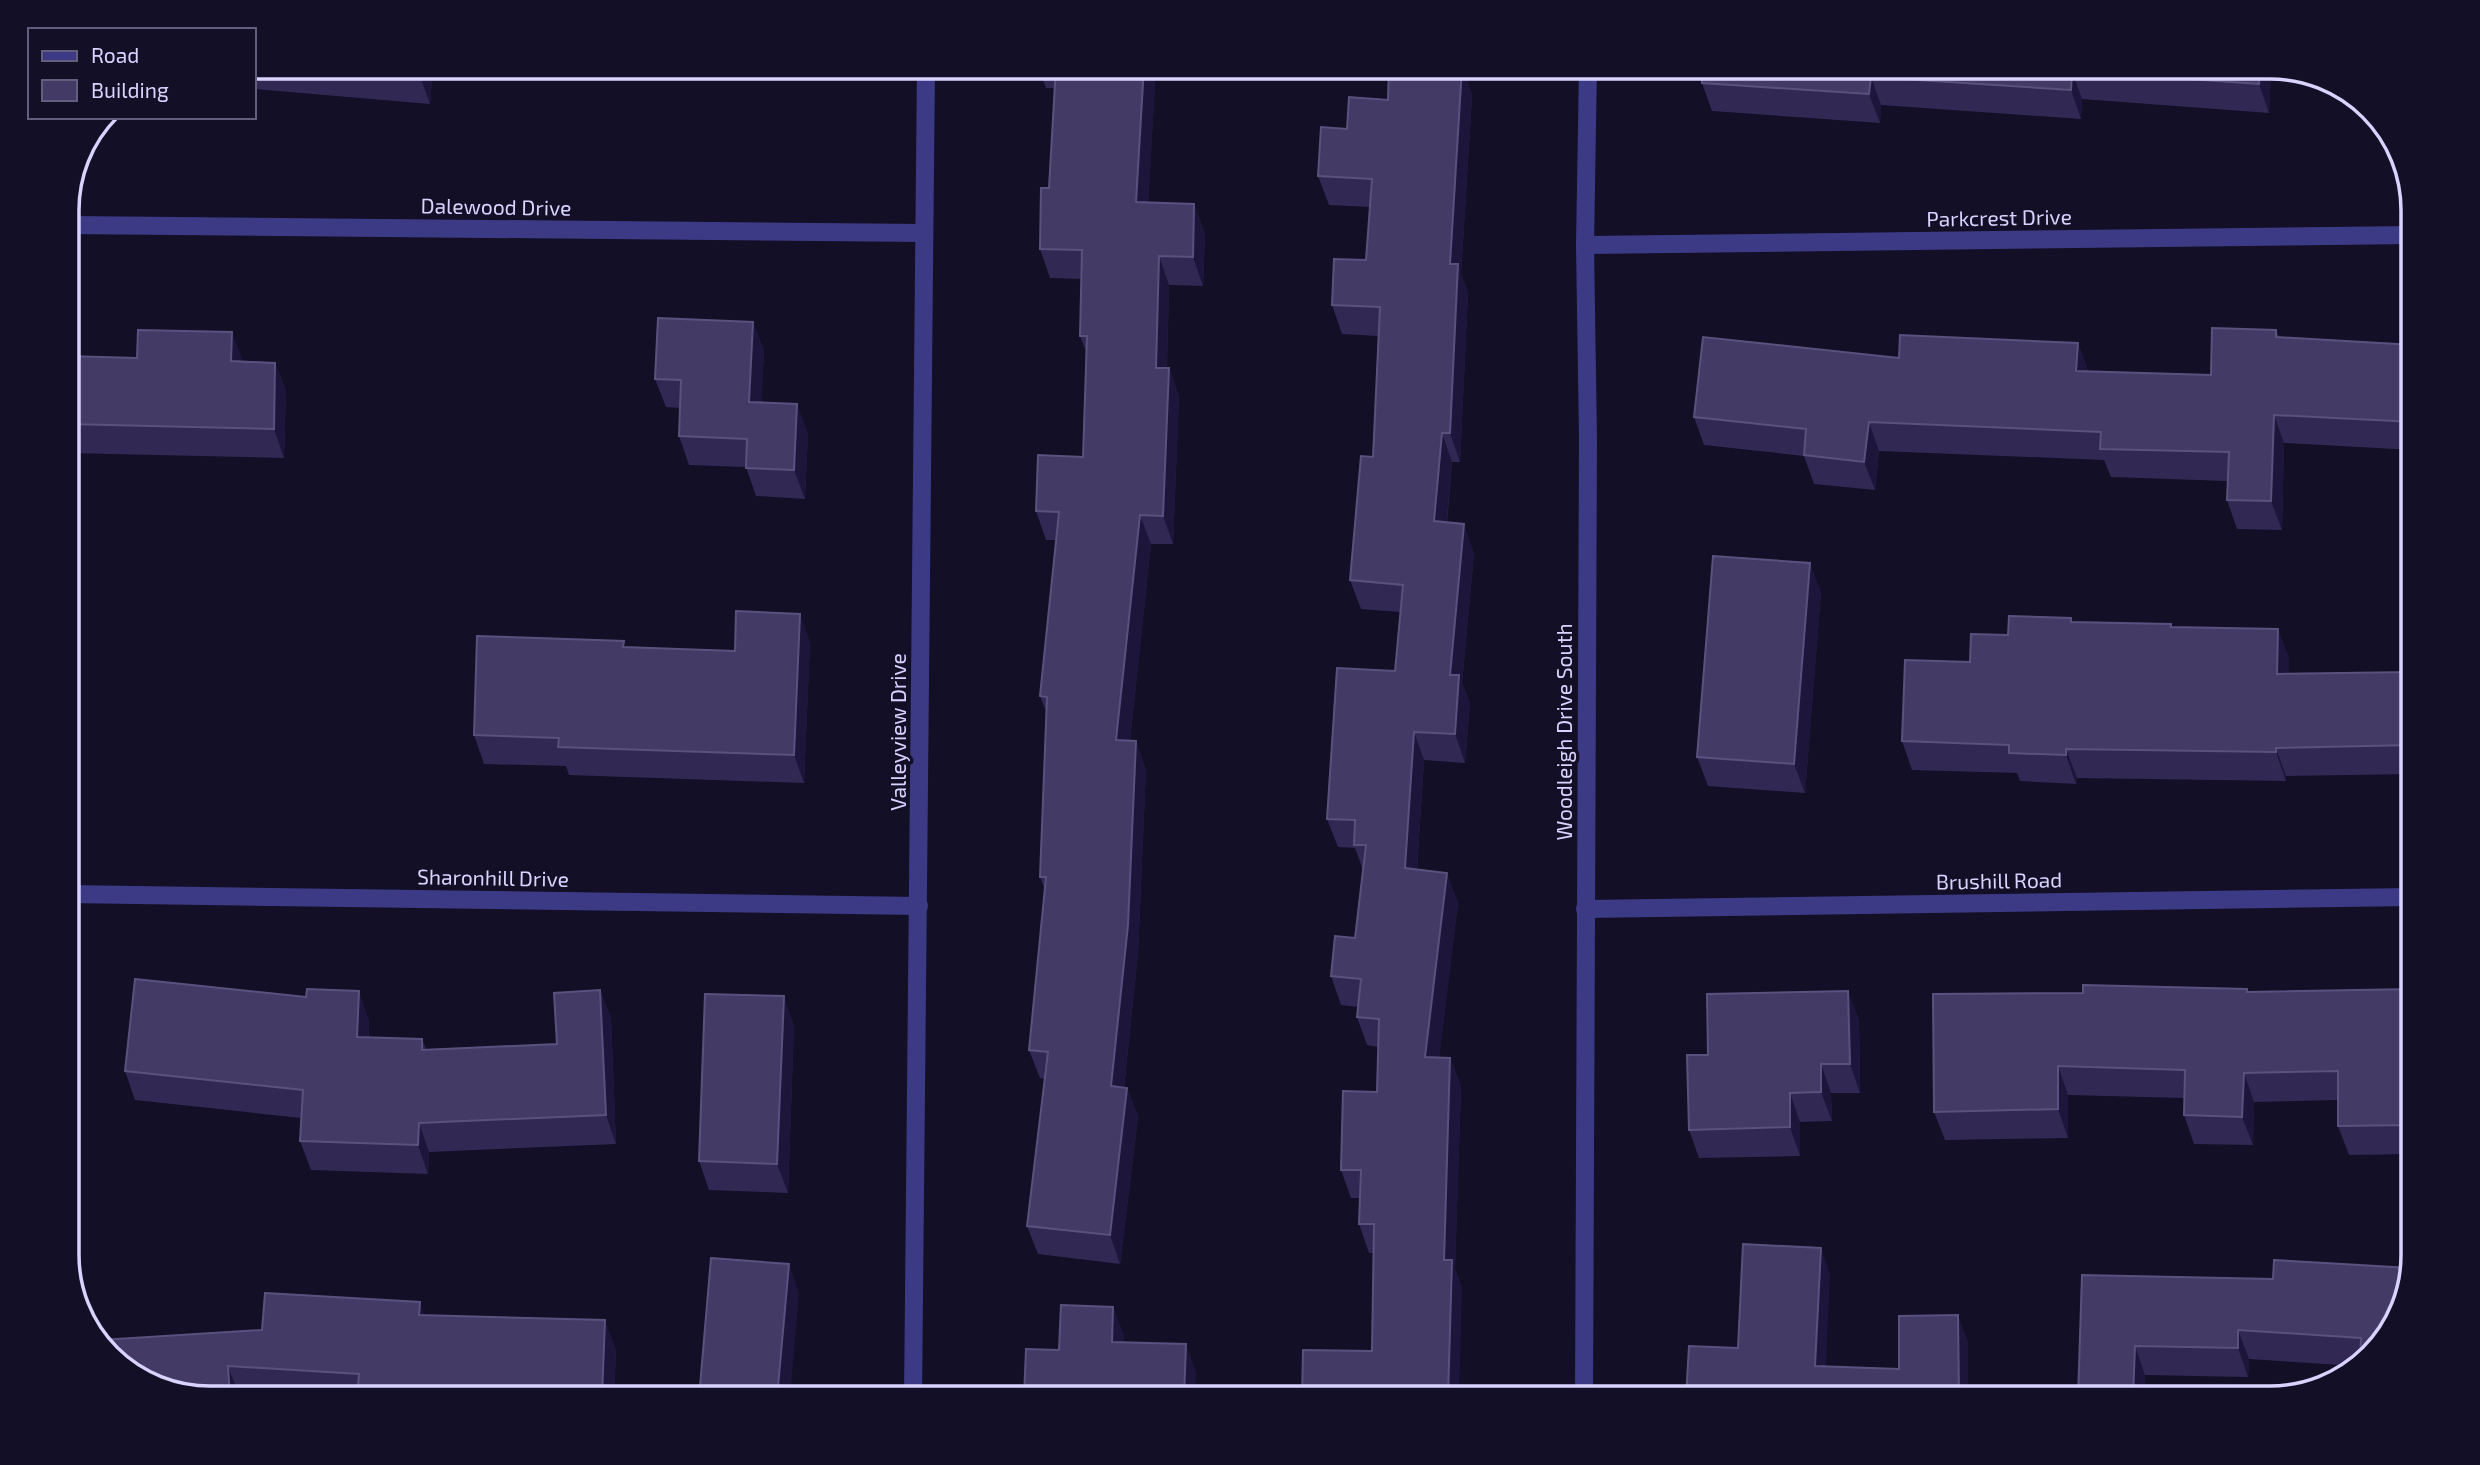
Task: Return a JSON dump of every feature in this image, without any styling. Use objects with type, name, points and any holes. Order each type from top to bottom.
[{"type":"street","name":"Valleyview Drive","points":[[913,1386],[926,79]]},
{"type":"street","name":"Woodleigh Drive South","points":[[1584,1386],[1588,439],[1585,245],[1588,79]]},
{"type":"street","name":"Dalewood Drive","points":[[79,225],[924,233]]},
{"type":"street","name":"Parkcrest Drive","points":[[1585,245],[2401,235]]},
{"type":"street","name":"Sharonhill Drive","points":[[79,894],[919,905]]},
{"type":"street","name":"Brushill Road","points":[[1585,909],[2401,897]]},
{"type":"building","points":[[1055,79],[1143,79],[1136,202],[1194,204],[1193,257],[1159,256],[1156,368],[1169,368],[1163,516],[1140,515],[1116,740],[1136,741],[1128,925],[1111,1086],[1127,1088],[1110,1235],[1027,1226],[1048,1052],[1029,1050],[1046,877],[1040,877],[1047,697],[1040,696],[1059,512],[1036,511],[1038,455],[1083,457],[1087,336],[1080,336],[1082,250],[1040,249],[1041,188],[1049,188]]},
{"type":"building","points":[[1389,79],[1461,79],[1450,264],[1458,264],[1450,433],[1442,433],[1434,521],[1464,524],[1450,675],[1459,675],[1455,734],[1414,732],[1405,868],[1447,873],[1425,1057],[1450,1058],[1444,1260],[1452,1260],[1448,1386],[1302,1386],[1303,1350],[1372,1351],[1374,1224],[1359,1224],[1361,1170],[1341,1170],[1343,1091],[1377,1092],[1379,1019],[1357,1017],[1361,979],[1331,976],[1335,936],[1355,938],[1366,845],[1354,845],[1355,820],[1327,819],[1337,668],[1395,671],[1403,585],[1350,580],[1361,456],[1373,457],[1380,307],[1332,305],[1334,259],[1366,260],[1372,179],[1318,176],[1321,127],[1347,129],[1349,97],[1388,100]]},
{"type":"building","points":[[1702,79],[1871,79],[1869,94],[1702,83]]},
{"type":"building","points":[[1902,79],[2072,79],[2071,90]]},
{"type":"building","points":[[2187,79],[2259,79],[2259,84]]},
{"type":"building","points":[[658,318],[753,322],[749,402],[797,404],[794,470],[746,468],[747,439],[679,436],[681,380],[655,379]]},
{"type":"building","points":[[2212,328],[2276,330],[2276,337],[2401,344],[2401,421],[2274,415],[2271,501],[2227,500],[2229,452],[2100,449],[2101,432],[1869,422],[1864,462],[1804,455],[1806,429],[1694,417],[1703,337],[1899,358],[1900,335],[2078,343],[2076,371],[2211,375]]},
{"type":"building","points":[[138,330],[232,332],[231,361],[275,363],[274,429],[79,424],[79,356],[137,358]]},
{"type":"building","points":[[1713,556],[1810,563],[1794,764],[1697,757]]},
{"type":"building","points":[[736,611],[800,614],[794,755],[558,747],[559,738],[474,735],[477,636],[624,641],[623,647],[735,651]]},
{"type":"building","points":[[2009,616],[2071,618],[2071,622],[2171,624],[2171,627],[2278,629],[2277,674],[2401,672],[2401,745],[2276,748],[2276,752],[2066,749],[2066,755],[2009,753],[2009,745],[1902,741],[1905,660],[1970,662],[1971,634],[2008,635]]},
{"type":"building","points":[[135,979],[306,997],[307,989],[359,991],[357,1037],[422,1039],[422,1050],[557,1044],[554,993],[600,990],[606,1115],[419,1123],[418,1145],[300,1141],[303,1090],[125,1071]]},
{"type":"building","points":[[2083,985],[2247,989],[2247,992],[2401,989],[2401,1125],[2338,1126],[2338,1071],[2244,1073],[2242,1117],[2184,1115],[2185,1070],[2058,1066],[2058,1109],[1934,1112],[1933,994],[2083,993]]},
{"type":"building","points":[[1848,991],[1850,1064],[1821,1064],[1821,1092],[1790,1093],[1790,1127],[1689,1130],[1687,1055],[1708,1055],[1707,994]]},
{"type":"building","points":[[705,994],[784,996],[777,1164],[699,1161]]},
{"type":"building","points":[[1743,1244],[1821,1248],[1815,1366],[1899,1369],[1899,1316],[1958,1315],[1959,1386],[1687,1386],[1689,1346],[1738,1348]]},
{"type":"building","points":[[711,1258],[789,1264],[778,1386],[700,1386]]},
{"type":"building","points":[[2274,1260],[2400,1267],[2397,1289],[2384,1321],[2360,1350],[2361,1338],[2238,1330],[2238,1348],[2135,1346],[2133,1386],[2078,1386],[2082,1275],[2273,1279]]},
{"type":"building","points":[[265,1293],[420,1302],[419,1315],[605,1320],[602,1386],[358,1386],[359,1374],[228,1366],[229,1386],[192,1385],[176,1382],[144,1369],[110,1339],[262,1330]]},
{"type":"building","points":[[1061,1305],[1113,1307],[1112,1342],[1186,1344],[1184,1386],[1024,1386],[1026,1349],[1059,1350]]}]
